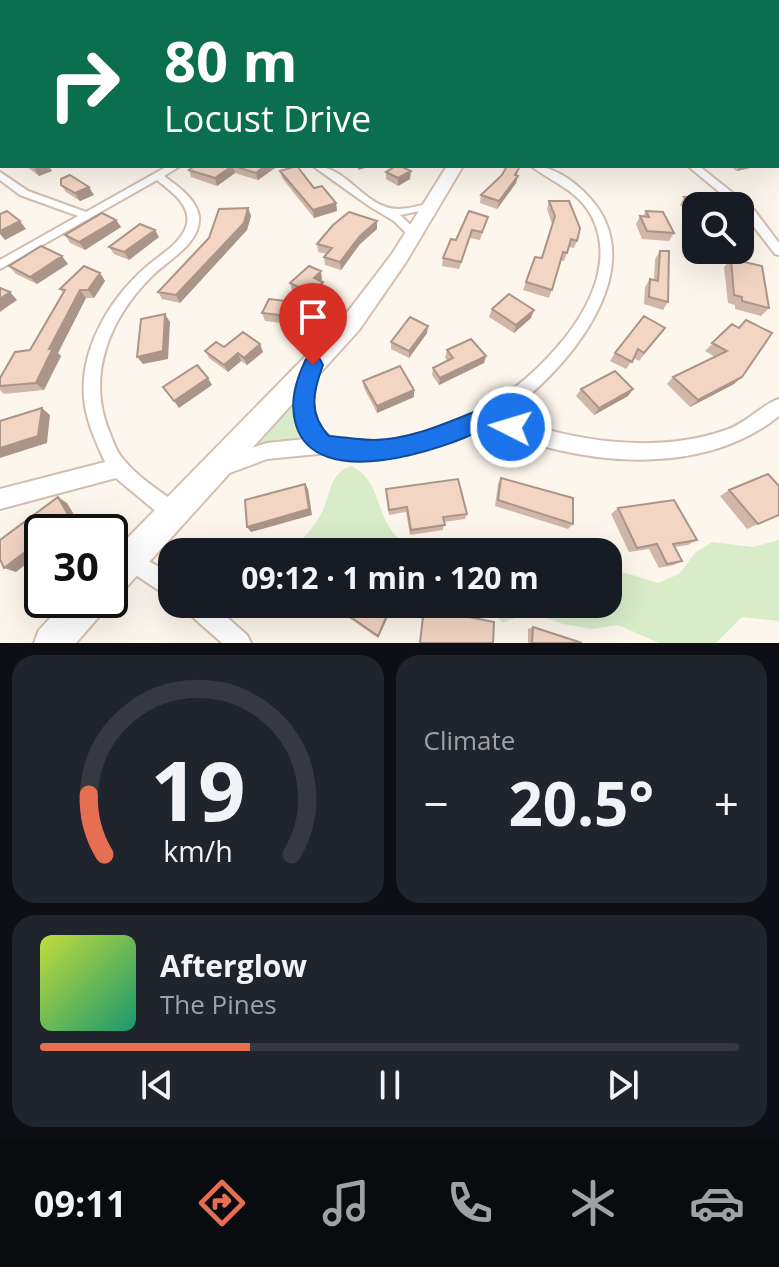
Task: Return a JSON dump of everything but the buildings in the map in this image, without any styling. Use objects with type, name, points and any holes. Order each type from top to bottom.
[{"type":"main road","points":[[129,559],[365,307],[454,168]]},
{"type":"main road","points":[[52,643],[75,618]]},
{"type":"street","points":[[0,265],[171,168]]},
{"type":"street","points":[[321,168],[405,223],[414,234]]},
{"type":"street","points":[[211,471],[267,451],[324,446],[373,451],[403,447],[461,430],[484,418],[541,375],[571,344],[603,280],[607,253],[602,221],[582,195],[539,168]]},
{"type":"street","points":[[695,168],[750,212],[779,251]]},
{"type":"street","points":[[0,175],[38,199],[85,215]]},
{"type":"street","points":[[157,176],[177,191],[193,216],[186,236],[135,285],[101,336],[93,367],[93,412],[118,468],[172,512]]},
{"type":"street","points":[[388,211],[404,212],[431,206]]},
{"type":"street","points":[[313,365],[305,388],[303,413],[308,429],[324,446]]},
{"type":"street","points":[[484,418],[566,443],[631,449],[685,449],[740,434],[779,406]]},
{"type":"street","points":[[0,499],[118,468]]},
{"type":"street","points":[[129,559],[158,579]]},
{"type":"street","points":[[211,618],[239,643]]},
{"type":"green space","points":[[302,391],[317,444],[219,466]]},
{"type":"green space","points":[[351,466],[363,474],[386,521],[399,538],[303,538],[319,517],[334,479]]},
{"type":"green space","points":[[779,540],[779,621],[742,617],[716,643],[659,643],[618,625],[592,629],[546,618],[622,618],[622,573],[658,583],[679,574],[695,553],[712,542],[753,547]]},
{"type":"green space","points":[[498,618],[515,618],[503,623]]},
{"type":"route","points":[[313,365],[305,388],[303,413],[308,429],[324,446],[373,451],[403,447],[461,430],[484,418],[511,427]]}]
